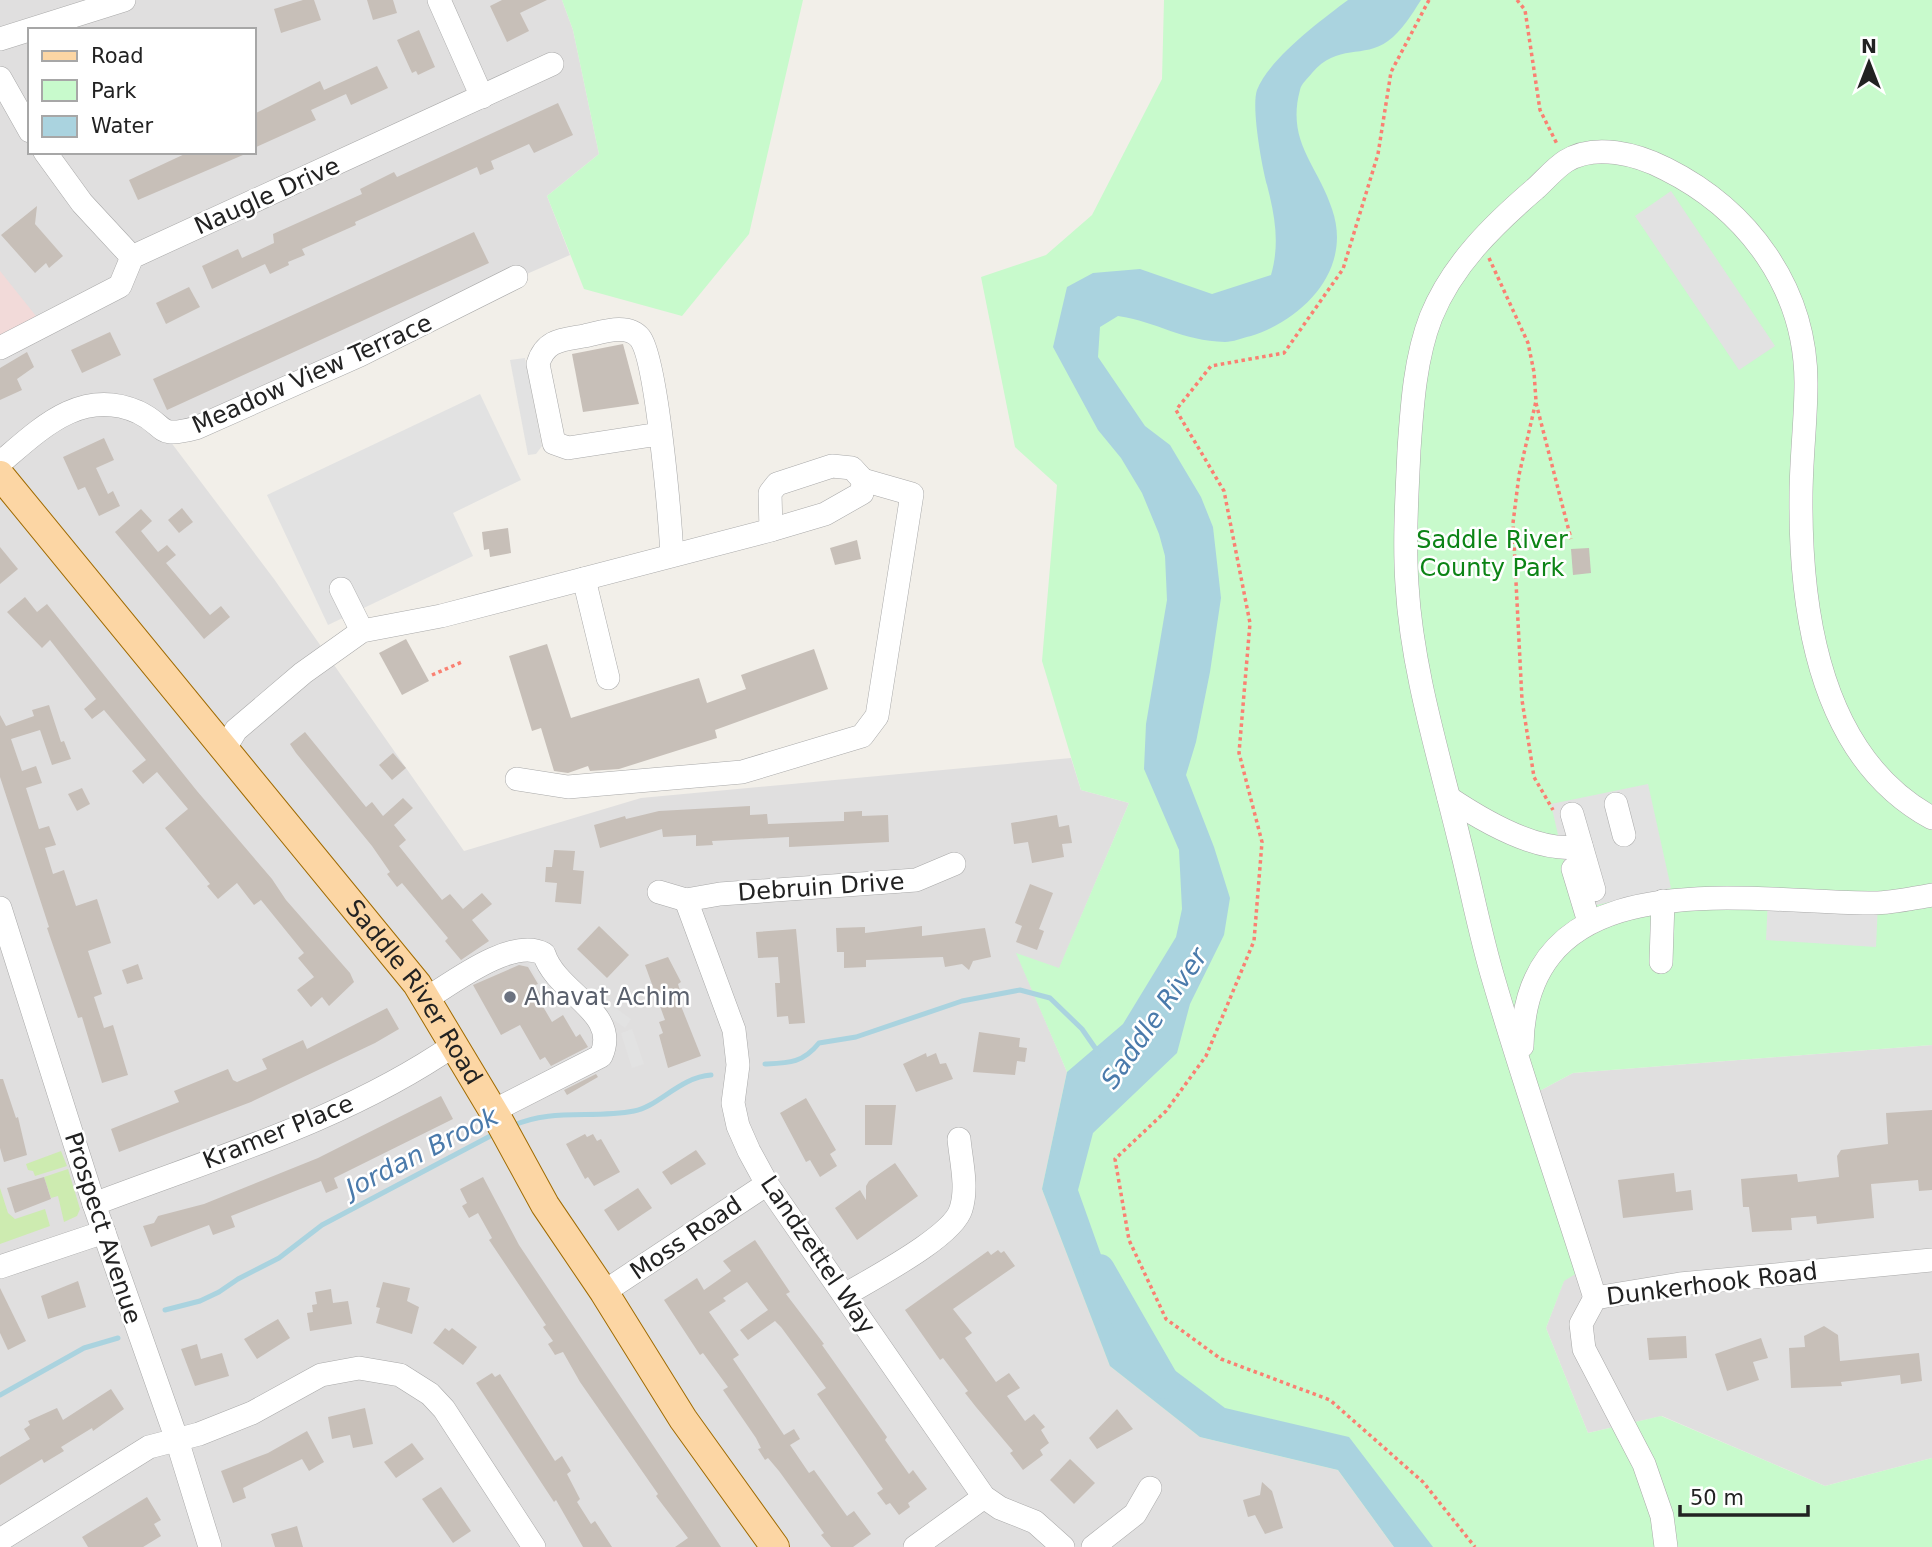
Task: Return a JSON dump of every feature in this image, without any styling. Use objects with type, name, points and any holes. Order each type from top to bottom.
[{"type":"main road","name":"Saddle River Road","points":[[0,475],[225,748],[426,999],[545,1205],[604,1292],[683,1419],[775,1547]]},
{"type":"street","points":[[35,28],[124,0]]},
{"type":"street","points":[[439,0],[482,97]]},
{"type":"street","points":[[0,39],[28,30]]},
{"type":"street","name":"Naugle Drive","points":[[132,257],[552,64]]},
{"type":"street","points":[[0,78],[28,127]]},
{"type":"street","points":[[1595,1298],[1494,980],[1416,657],[1407,589],[1406,511],[1418,366],[1431,318],[1449,283],[1481,240],[1566,161],[1588,152],[1610,152],[1651,161],[1688,180],[1721,202],[1749,230],[1771,261],[1801,334],[1804,357],[1806,379],[1801,502],[1808,606],[1819,661],[1836,711],[1855,747],[1882,779],[1932,818]]},
{"type":"street","points":[[0,348],[120,286],[132,257],[82,203],[46,154]]},
{"type":"street","name":"Meadow View Terrace","points":[[0,463],[50,420],[94,405],[115,405],[139,413],[163,432],[175,434],[196,428],[372,349],[516,277]]},
{"type":"street","points":[[659,434],[568,448],[554,443],[538,364],[541,352],[549,344],[563,339],[623,329],[639,336],[647,352],[659,434],[672,555]]},
{"type":"street","points":[[517,779],[568,787],[742,772],[862,736],[877,716],[912,494],[863,480],[852,468],[832,466],[777,484],[771,493],[771,530]]},
{"type":"street","points":[[225,748],[236,730],[303,673],[362,631],[448,619],[584,579],[771,530],[848,504],[862,493],[863,480]]},
{"type":"street","points":[[584,579],[608,678]]},
{"type":"street","points":[[341,589],[362,631]]},
{"type":"street","points":[[1449,798],[1491,824],[1524,838],[1574,847]]},
{"type":"street","points":[[1616,804],[1624,835]]},
{"type":"street","points":[[1563,815],[1594,890]]},
{"type":"street","points":[[1574,847],[1589,922]]},
{"type":"street","name":"Debruin Drive","points":[[685,900],[720,894],[916,880],[954,864]]},
{"type":"street","points":[[659,892],[685,900]]},
{"type":"street","points":[[1521,1063],[1522,1019],[1533,978],[1563,943],[1589,922],[1663,901],[1697,897],[1878,903],[1932,895]]},
{"type":"street","name":"Landzettel Way","points":[[685,900],[734,1030],[738,1065],[733,1103],[738,1126],[766,1184],[984,1497],[1000,1508],[1035,1522],[1063,1547]]},
{"type":"street","points":[[1661,962],[1663,901]]},
{"type":"street","name":"Prospect Avenue","points":[[0,908],[103,1232],[177,1440],[210,1547]]},
{"type":"street","points":[[426,999],[473,969],[513,952],[537,950],[544,954],[548,966],[565,988],[600,1019],[606,1032],[601,1056],[500,1123]]},
{"type":"street","name":"Kramer Place","points":[[94,1204],[339,1110],[419,1069],[454,1045]]},
{"type":"street","points":[[845,1295],[932,1242],[961,1212],[964,1192],[959,1139]]},
{"type":"street","name":"Moss Road","points":[[604,1292],[766,1184]]},
{"type":"street","points":[[0,1267],[103,1232]]},
{"type":"street","name":"Dunkerhook Road","points":[[1666,1547],[1662,1516],[1644,1464],[1584,1349],[1581,1324],[1595,1298],[1680,1284],[1932,1260]]},
{"type":"street","points":[[0,1540],[149,1447],[177,1440],[252,1413],[321,1375],[359,1368],[400,1375],[430,1394],[444,1409],[534,1547]]},
{"type":"street","points":[[1093,1547],[1135,1514],[1150,1488]]},
{"type":"street","points":[[915,1547],[984,1497]]},
{"type":"path","points":[[1429,0],[1391,72],[1378,154],[1343,269],[1284,353],[1211,366],[1176,410],[1223,492],[1250,624],[1239,753],[1262,842],[1255,929],[1254,941],[1206,1056],[1166,1111],[1115,1159],[1129,1240],[1166,1319],[1221,1360],[1330,1401],[1423,1482],[1475,1547]]},
{"type":"path","points":[[1517,0],[1525,10],[1540,110],[1566,161]]},
{"type":"path","points":[[1481,240],[1528,343],[1535,401],[1571,539]]},
{"type":"path","points":[[1535,401],[1517,487],[1513,523],[1522,700],[1534,777],[1563,815]]},
{"type":"path","points":[[432,675],[462,662]]},
{"type":"shaded area","points":[[0,0],[562,0],[573,30],[599,154],[547,196],[570,255],[164,433],[274,579],[464,851],[641,798],[1071,758],[1081,790],[1129,803],[1059,969],[1017,954],[1067,1072],[1042,1190],[1200,1437],[1338,1470],[1394,1547],[0,1547]]},
{"type":"shaded area","points":[[1671,191],[1775,346],[1739,370],[1635,216]]},
{"type":"shaded area","points":[[0,271],[44,326],[0,348]]},
{"type":"shaded area","points":[[525,358],[542,446],[536,454],[528,455],[510,360]]},
{"type":"shaded area","points":[[480,394],[521,480],[453,513],[473,556],[328,625],[267,495]]},
{"type":"shaded area","points":[[1648,784],[1671,888],[1575,910],[1551,804]]},
{"type":"shaded area","points":[[1768,899],[1878,903],[1876,947],[1766,940]]},
{"type":"shaded area","points":[[538,957],[559,994],[545,995],[526,958]]},
{"type":"shaded area","points":[[574,978],[631,1019],[625,1028],[568,987]]},
{"type":"shaded area","points":[[632,1029],[644,1064],[632,1068],[621,1033]]},
{"type":"shaded area","points":[[1932,1045],[1932,1458],[1825,1486],[1662,1416],[1588,1433],[1546,1328],[1564,1280],[1576,1273],[1519,1102],[1573,1073]]},
{"type":"green space","points":[[562,0],[803,0],[749,234],[682,316],[584,289],[547,196],[599,154],[573,30]]},
{"type":"green space","name":"Saddle River County Park","points":[[1164,0],[1932,0],[1932,1045],[1573,1073],[1519,1102],[1577,1273],[1564,1281],[1546,1328],[1588,1433],[1661,1416],[1825,1486],[1932,1458],[1932,1547],[1394,1547],[1338,1470],[1200,1437],[1110,1366],[1042,1189],[1067,1072],[1016,953],[1059,968],[1129,803],[1081,790],[1042,661],[1057,485],[1015,447],[981,277],[1046,255],[1092,215],[1162,79]]},
{"type":"green space","points":[[61,1151],[67,1166],[35,1176],[33,1171],[28,1170],[26,1164]]},
{"type":"green space","points":[[68,1169],[80,1209],[77,1216],[64,1222],[58,1196],[51,1198],[44,1177]]},
{"type":"green space","points":[[0,1188],[8,1213],[15,1219],[45,1209],[50,1226],[0,1244]]},
{"type":"water","points":[[1348,0],[1421,0],[1402,27],[1388,41],[1370,49],[1331,58],[1312,73],[1301,88],[1297,108],[1300,139],[1326,193],[1337,231],[1336,252],[1330,271],[1319,289],[1289,317],[1271,328],[1231,341],[1196,338],[1118,316],[1100,327],[1098,357],[1145,426],[1170,445],[1201,497],[1213,527],[1221,598],[1210,672],[1196,742],[1186,775],[1214,847],[1230,898],[1224,935],[1190,1004],[1177,1053],[1093,1133],[1078,1190],[1120,1308],[1121,1330],[1225,1408],[1349,1437],[1433,1547],[1394,1547],[1338,1470],[1200,1437],[1110,1366],[1042,1189],[1067,1072],[1123,1024],[1176,937],[1182,909],[1179,850],[1144,769],[1146,724],[1167,600],[1165,556],[1142,493],[1121,458],[1098,430],[1053,347],[1067,287],[1093,273],[1140,269],[1212,294],[1271,275],[1275,230],[1258,137],[1255,109],[1257,90],[1263,78],[1284,53]]},
{"type":"building","points":[[303,0],[314,0],[321,20],[281,33],[274,9]]},
{"type":"building","points":[[367,0],[393,0],[397,13],[373,20]]},
{"type":"building","points":[[502,0],[547,0],[520,13],[529,31],[507,42],[490,6]]},
{"type":"building","points":[[419,30],[435,67],[418,75],[416,71],[412,73],[397,40]]},
{"type":"building","points":[[377,66],[388,88],[351,105],[346,94],[311,110],[316,120],[256,147],[256,113],[320,81],[324,90]]},
{"type":"building","points":[[558,103],[573,135],[534,153],[529,144],[491,161],[494,169],[480,175],[477,167],[355,222],[356,225],[302,249],[305,255],[270,274],[265,264],[212,289],[202,266],[238,249],[242,258],[274,243],[273,234],[362,194],[360,189],[394,172],[397,177]]},
{"type":"building","points":[[185,154],[245,154],[138,200],[129,180]]},
{"type":"building","points":[[37,206],[35,224],[63,256],[49,268],[46,263],[35,273],[1,235]]},
{"type":"building","points":[[474,232],[489,263],[167,410],[153,379]]},
{"type":"building","points":[[189,287],[200,307],[166,324],[156,303]]},
{"type":"building","points":[[110,332],[121,355],[82,373],[71,350]]},
{"type":"building","points":[[623,344],[639,404],[583,412],[572,354]]},
{"type":"building","points":[[27,352],[34,367],[17,379],[22,390],[0,400],[0,368]]},
{"type":"building","points":[[104,438],[114,460],[96,468],[108,494],[113,491],[120,506],[99,516],[85,487],[78,490],[63,457]]},
{"type":"building","points":[[182,508],[193,522],[179,533],[168,520]]},
{"type":"building","points":[[141,509],[152,521],[141,531],[158,552],[167,545],[176,555],[166,563],[210,615],[221,606],[230,617],[204,639],[115,532]]},
{"type":"building","points":[[508,528],[511,553],[490,557],[489,549],[484,550],[482,532]]},
{"type":"building","points":[[857,540],[861,559],[835,565],[830,548]]},
{"type":"building","points":[[0,547],[18,569],[0,584]]},
{"type":"building","points":[[1589,548],[1591,573],[1573,575],[1571,549]]},
{"type":"building","points":[[25,597],[37,612],[47,604],[197,791],[272,879],[286,900],[350,973],[354,982],[329,1006],[322,997],[311,1007],[297,990],[314,977],[298,958],[304,953],[261,900],[254,905],[237,883],[218,899],[207,886],[210,884],[165,828],[188,809],[157,772],[143,784],[132,771],[146,760],[104,710],[92,719],[84,709],[96,699],[50,640],[42,648],[7,612]]},
{"type":"building","points":[[406,639],[429,681],[402,695],[379,653]]},
{"type":"building","points":[[547,644],[571,718],[699,678],[707,703],[746,689],[741,675],[814,649],[828,689],[715,730],[717,738],[619,769],[590,771],[588,766],[568,773],[554,771],[541,728],[532,731],[509,656]]},
{"type":"building","points":[[49,705],[61,742],[64,741],[71,759],[52,765],[40,730],[11,739],[22,771],[36,766],[42,783],[26,788],[39,829],[49,826],[56,845],[45,848],[53,874],[64,870],[76,906],[97,899],[111,943],[88,951],[102,994],[94,997],[104,1028],[113,1025],[128,1075],[102,1083],[82,1017],[78,1018],[47,928],[49,927],[0,777],[0,715],[6,726],[34,716],[32,710]]},
{"type":"building","points":[[305,732],[366,807],[372,802],[383,816],[403,798],[413,808],[394,825],[406,840],[399,846],[442,900],[450,894],[463,909],[482,893],[492,904],[472,920],[489,941],[461,960],[445,941],[448,938],[402,883],[397,887],[372,846],[296,753],[290,744]]},
{"type":"building","points":[[393,753],[406,768],[392,780],[379,765]]},
{"type":"building","points":[[82,788],[90,804],[77,811],[68,794]]},
{"type":"building","points":[[750,806],[750,815],[767,814],[768,824],[844,821],[844,812],[862,811],[862,816],[888,815],[889,842],[789,847],[789,837],[712,841],[713,845],[696,846],[696,835],[663,837],[662,829],[600,848],[594,825],[625,816],[626,819],[659,811]]},
{"type":"building","points":[[1057,815],[1059,827],[1069,825],[1072,843],[1062,844],[1064,857],[1032,863],[1028,842],[1014,844],[1011,823]]},
{"type":"building","points":[[554,850],[575,851],[573,870],[584,871],[581,904],[555,902],[557,883],[545,882],[546,867],[552,867]]},
{"type":"building","points":[[1030,884],[1053,893],[1039,929],[1044,931],[1037,950],[1016,942],[1022,926],[1015,923]]},
{"type":"building","points":[[599,926],[629,955],[607,978],[577,949]]},
{"type":"building","points":[[922,926],[922,936],[985,928],[991,957],[973,961],[969,970],[962,964],[945,967],[943,957],[866,960],[866,967],[844,968],[844,952],[837,952],[836,928],[865,927],[865,933]]},
{"type":"building","points":[[796,929],[805,1023],[789,1024],[788,1016],[777,1017],[775,983],[780,983],[778,957],[758,958],[756,932]]},
{"type":"building","points":[[668,957],[681,982],[678,984],[681,994],[677,996],[701,1056],[668,1068],[659,1035],[663,1033],[659,1022],[665,1020],[645,965]]},
{"type":"building","points":[[138,964],[143,979],[127,984],[122,970]]},
{"type":"building","points":[[519,965],[528,967],[538,984],[535,985],[541,996],[538,998],[552,1022],[563,1015],[576,1037],[580,1034],[588,1047],[551,1066],[545,1057],[540,1060],[520,1025],[501,1035],[473,985]]},
{"type":"building","points":[[387,1008],[399,1029],[375,1043],[251,1102],[119,1152],[111,1129],[179,1102],[174,1091],[228,1069],[233,1080],[237,1082],[267,1069],[262,1059],[303,1040],[307,1049]]},
{"type":"building","points":[[979,1032],[1020,1038],[1019,1047],[1027,1048],[1025,1062],[1017,1061],[1015,1075],[973,1072]]},
{"type":"building","points":[[926,1053],[927,1057],[936,1053],[940,1064],[946,1063],[953,1079],[916,1092],[903,1064]]},
{"type":"building","points":[[596,1074],[598,1077],[567,1095],[564,1090]]},
{"type":"building","points":[[0,1079],[3,1079],[16,1118],[18,1117],[27,1155],[4,1162],[0,1148]]},
{"type":"building","points":[[441,1096],[453,1119],[334,1178],[338,1188],[326,1193],[321,1181],[231,1216],[235,1227],[213,1235],[209,1225],[151,1247],[143,1226],[154,1223],[158,1216],[204,1204],[318,1158]]},
{"type":"building","points":[[806,1098],[836,1150],[830,1154],[837,1166],[820,1177],[810,1160],[806,1162],[780,1113]]},
{"type":"building","points":[[865,1105],[896,1105],[892,1145],[865,1145]]},
{"type":"building","points":[[1932,1110],[1932,1190],[1919,1191],[1918,1180],[1871,1184],[1874,1218],[1817,1224],[1816,1216],[1791,1218],[1792,1230],[1752,1232],[1749,1207],[1743,1207],[1741,1179],[1797,1174],[1798,1182],[1839,1177],[1837,1156],[1841,1150],[1888,1144],[1886,1113]]},
{"type":"building","points":[[585,1134],[587,1137],[593,1134],[597,1141],[601,1139],[620,1172],[594,1186],[588,1177],[585,1179],[566,1144]]},
{"type":"building","points":[[696,1150],[706,1164],[671,1185],[662,1172]]},
{"type":"building","points":[[895,1163],[918,1196],[857,1240],[835,1208],[860,1190],[866,1200],[866,1186],[869,1181]]},
{"type":"building","points":[[1674,1173],[1676,1192],[1691,1190],[1693,1210],[1623,1218],[1618,1180]]},
{"type":"building","points":[[44,1177],[51,1199],[15,1213],[7,1188]]},
{"type":"building","points":[[483,1177],[519,1245],[721,1547],[675,1547],[688,1538],[656,1496],[658,1494],[580,1382],[563,1352],[555,1355],[548,1344],[553,1341],[543,1327],[546,1325],[489,1240],[492,1238],[478,1213],[469,1218],[462,1206],[467,1203],[460,1189]]},
{"type":"building","points":[[638,1188],[652,1208],[618,1231],[604,1210]]},
{"type":"building","points":[[755,1240],[790,1292],[786,1294],[824,1344],[822,1345],[887,1437],[885,1440],[909,1474],[913,1470],[927,1489],[908,1503],[910,1507],[899,1515],[890,1503],[886,1505],[877,1493],[883,1489],[817,1394],[826,1388],[781,1327],[775,1321],[748,1340],[740,1330],[768,1310],[747,1282],[723,1298],[726,1301],[709,1312],[739,1355],[733,1359],[784,1435],[794,1429],[800,1439],[790,1445],[809,1473],[814,1470],[847,1516],[854,1511],[871,1534],[853,1547],[831,1547],[821,1535],[824,1533],[779,1471],[768,1458],[765,1460],[758,1449],[761,1448],[756,1438],[723,1390],[728,1387],[703,1353],[700,1355],[664,1300],[697,1278],[704,1290],[731,1271],[723,1261]]},
{"type":"building","points":[[998,1250],[1001,1253],[1004,1251],[1015,1266],[953,1309],[972,1333],[965,1338],[996,1382],[1009,1373],[1020,1388],[1007,1396],[1025,1421],[1034,1414],[1045,1427],[1041,1430],[1049,1443],[1040,1450],[1043,1455],[1023,1470],[1010,1453],[1013,1451],[965,1393],[968,1391],[943,1358],[940,1360],[905,1310],[988,1251],[991,1255]]},
{"type":"building","points":[[78,1281],[86,1307],[48,1319],[41,1296]]},
{"type":"building","points":[[383,1282],[410,1288],[407,1301],[419,1307],[412,1334],[376,1323],[380,1308],[376,1307]]},
{"type":"building","points":[[0,1288],[26,1341],[8,1350],[0,1333]]},
{"type":"building","points":[[331,1289],[333,1303],[348,1301],[352,1324],[310,1331],[307,1313],[313,1312],[312,1305],[317,1304],[315,1292]]},
{"type":"building","points":[[278,1319],[290,1338],[257,1359],[244,1339]]},
{"type":"building","points":[[1824,1326],[1838,1335],[1840,1361],[1919,1353],[1922,1381],[1901,1384],[1900,1375],[1841,1382],[1842,1386],[1791,1388],[1789,1348],[1805,1347],[1804,1336]]},
{"type":"building","points":[[445,1328],[449,1331],[452,1328],[477,1347],[463,1365],[433,1343]]},
{"type":"building","points":[[1686,1336],[1687,1358],[1649,1360],[1647,1338]]},
{"type":"building","points":[[1761,1338],[1768,1358],[1753,1362],[1759,1380],[1727,1391],[1715,1354]]},
{"type":"building","points":[[197,1344],[201,1359],[222,1353],[229,1376],[195,1386],[181,1349]]},
{"type":"building","points":[[492,1373],[495,1377],[500,1374],[555,1461],[562,1456],[571,1471],[567,1474],[580,1499],[577,1502],[591,1524],[595,1521],[612,1547],[583,1547],[556,1500],[554,1502],[476,1383]]},
{"type":"building","points":[[111,1389],[124,1409],[93,1431],[92,1428],[61,1447],[64,1451],[44,1463],[42,1459],[0,1485],[0,1457],[30,1439],[24,1429],[30,1425],[28,1421],[57,1408],[63,1420]]},
{"type":"building","points":[[365,1408],[373,1444],[353,1448],[350,1435],[332,1439],[328,1417]]},
{"type":"building","points":[[1117,1409],[1133,1429],[1097,1449],[1089,1438]]},
{"type":"building","points":[[307,1431],[324,1462],[309,1471],[302,1459],[243,1488],[246,1498],[233,1503],[221,1471],[268,1453]]},
{"type":"building","points":[[412,1443],[424,1459],[396,1478],[384,1462]]},
{"type":"building","points":[[1070,1459],[1095,1483],[1074,1504],[1050,1480]]},
{"type":"building","points":[[1262,1482],[1272,1491],[1283,1528],[1265,1534],[1255,1515],[1248,1517],[1243,1500],[1260,1495]]},
{"type":"building","points":[[441,1487],[471,1531],[453,1543],[422,1499]]},
{"type":"building","points":[[147,1497],[161,1520],[154,1524],[161,1536],[143,1547],[88,1547],[82,1537]]},
{"type":"building","points":[[297,1526],[303,1547],[275,1547],[271,1534]]},
{"type":"waterway","name":"Jordan Brook","points":[[765,1064],[795,1061],[807,1055],[819,1043],[856,1037],[962,1001],[1020,990],[1050,998],[1082,1029],[1100,1055]]},
{"type":"waterway","name":"Jordan Brook","points":[[512,1126],[557,1115],[634,1111],[652,1104],[689,1081],[711,1075]]},
{"type":"waterway","name":"Jordan Brook","points":[[165,1310],[200,1301],[219,1292],[279,1258],[322,1225],[496,1133]]},
{"type":"waterway","name":"Saddle River","points":[[1099,1270],[1164,1383]]},
{"type":"waterway","name":"Jordan Brook","points":[[0,1395],[84,1348],[118,1338]]},
{"type":"place","name":"Ahavat Achim","points":[[510,997]]}]
